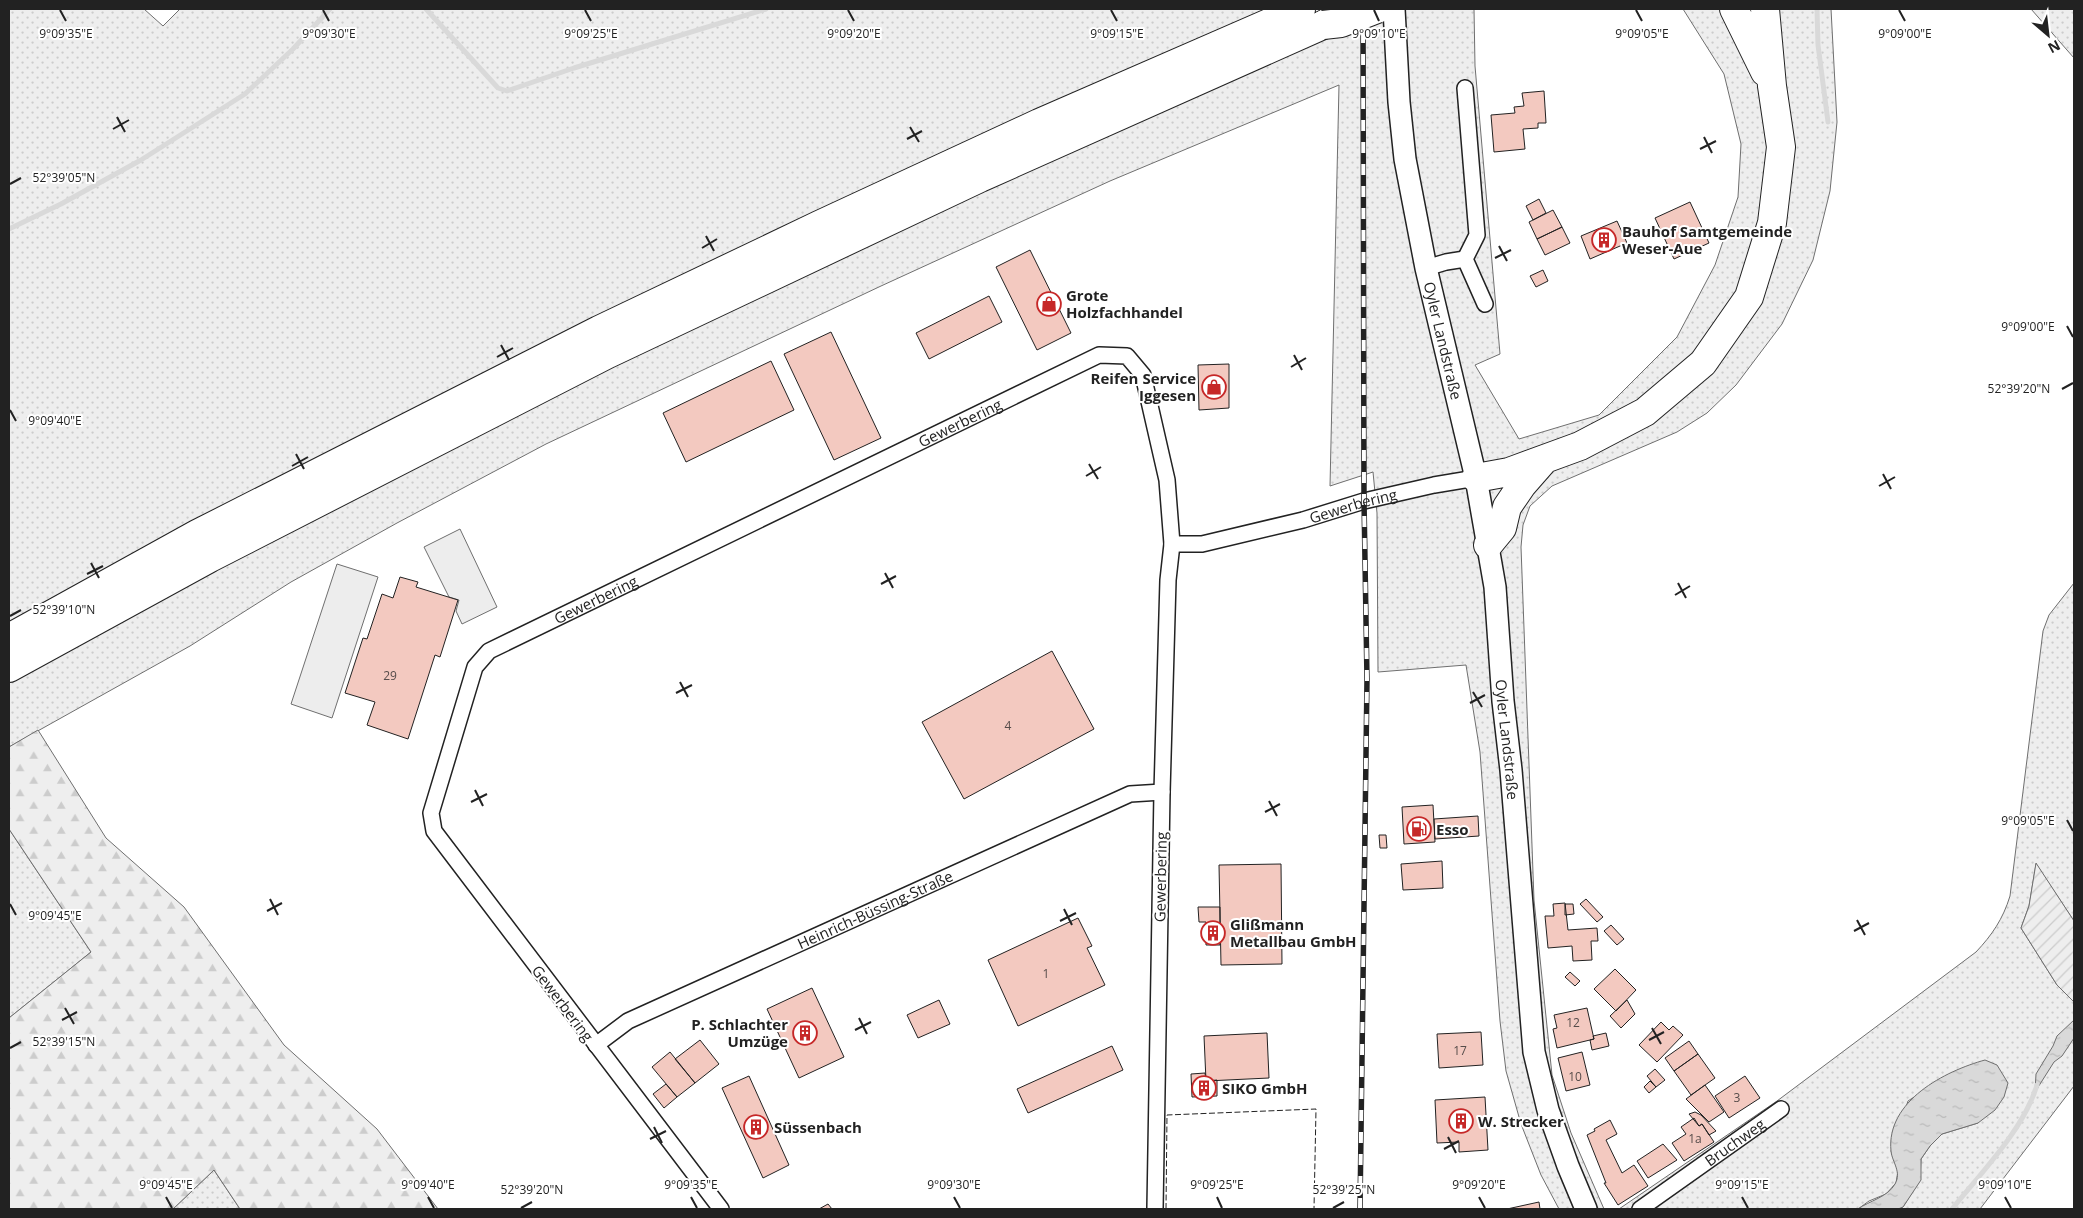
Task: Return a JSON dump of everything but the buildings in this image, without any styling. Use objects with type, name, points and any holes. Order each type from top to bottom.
[{"type":"highway","points":[[9,638],[197,534],[590,335],[819,225],[1039,123],[1301,9]]},
{"type":"highway","points":[[9,668],[210,558],[608,354],[980,178],[1323,25],[1337,15],[1353,9]]},
{"type":"highway","points":[[1323,25],[1341,24],[1377,9]]},
{"type":"highway","points":[[1734,9],[1772,86]]},
{"type":"highway","points":[[1476,478],[1509,472],[1580,446],[1645,412],[1703,363],[1748,297],[1772,223],[1781,147],[1772,86],[1765,9]]},
{"type":"highway","points":[[1488,545],[1502,528],[1507,507],[1522,484],[1544,460]]},
{"type":"main road","name":"Oyler Landstraße","points":[[1394,9],[1399,102],[1405,159],[1426,268],[1476,478],[1495,587],[1503,701],[1511,770],[1534,1052],[1548,1110],[1586,1209]]},
{"type":"street","points":[[1465,88],[1476,235],[1465,258],[1485,304]]},
{"type":"street","name":"Oyler Landstraße","points":[[1426,268],[1465,258]]},
{"type":"street","name":"Gewerbering","points":[[721,1209],[434,831],[431,813],[475,667],[488,651],[1099,355],[1127,356],[1143,376],[1167,480],[1172,544],[1168,580],[1162,792],[1155,1209]]},
{"type":"street","name":"Gewerbering","points":[[1172,544],[1202,544],[1303,520],[1416,489],[1476,478]]},
{"type":"street","name":"Heinrich-Büssing-Straße","points":[[596,1046],[628,1021],[1130,794],[1162,792]]},
{"type":"street","name":"Bruchweg","points":[[1640,1209],[1781,1109]]},
{"type":"green space","points":[[9,9],[144,9],[163,26],[180,9],[1474,9],[1475,66],[1500,354],[1475,365],[1519,439],[1599,415],[1677,337],[1715,265],[1738,197],[1741,144],[1724,74],[1683,9],[1831,9],[1837,122],[1830,191],[1813,260],[1782,324],[1736,385],[1707,413],[1677,432],[1552,486],[1530,506],[1523,525],[1521,547],[1534,900],[1552,1075],[1571,1133],[1604,1209],[1559,1209],[1541,1175],[1521,1124],[1506,1071],[1500,1021],[1480,752],[1466,665],[1378,672],[1377,513],[1373,472],[1330,486],[1339,85],[1110,181],[881,286],[546,444],[291,582],[190,646],[9,747]]},
{"type":"green space","points":[[2031,9],[2074,9],[2074,58]]},
{"type":"green space","points":[[2074,583],[2074,921],[2036,864],[2029,906],[2021,928],[2057,985],[2074,1002],[2074,1086],[1980,1209],[1898,1209],[1903,1207],[1920,1180],[1921,1159],[1930,1146],[1942,1134],[1978,1123],[1949,1074],[1908,1101],[1891,1151],[1898,1171],[1896,1183],[1886,1194],[1869,1201],[1858,1209],[1619,1209],[1777,1101],[1976,952],[1992,933],[2004,912],[2010,896],[2043,631],[2049,615]]},
{"type":"green space","points":[[38,730],[106,838],[184,907],[284,1045],[377,1129],[438,1209],[240,1209],[214,1170],[173,1209],[9,1209],[9,1018],[91,952],[9,829],[9,747]]},
{"type":"green space","points":[[9,829],[91,952],[9,1018]]},
{"type":"green space","points":[[2036,863],[2074,921],[2074,1002],[2057,985],[2021,928],[2029,906]]},
{"type":"green space","points":[[214,1170],[240,1209],[173,1209]]},
{"type":"shaded area","points":[[460,529],[497,607],[462,624],[456,611],[459,600],[449,597],[424,547]]},
{"type":"shaded area","points":[[337,564],[378,577],[332,718],[291,704]]},
{"type":"water","points":[[2074,1020],[2074,1038],[2062,1056],[2054,1062],[2035,1092],[2036,1074],[2057,1036]]},
{"type":"water","points":[[1985,1060],[1997,1065],[2008,1083],[2004,1097],[1995,1110],[1978,1123],[1942,1134],[1930,1146],[1921,1159],[1921,1180],[1903,1207],[1898,1209],[1858,1209],[1883,1196],[1892,1188],[1897,1180],[1896,1167],[1891,1151],[1892,1133],[1898,1117],[1908,1103],[1936,1080]]},
{"type":"waterway","points":[[9,229],[61,204],[141,160],[245,94],[293,49],[330,9]]},
{"type":"waterway","points":[[426,9],[498,88],[507,91],[574,68],[766,9]]},
{"type":"waterway","points":[[1817,9],[1818,45],[1828,122]]},
{"type":"waterway","points":[[1952,1209],[2012,1134],[2031,1101],[2037,1085]]},
{"type":"railway","points":[[1360,1209],[1367,679],[1364,501],[1363,9]]},
{"type":"fence","points":[[1166,1209],[1167,1115],[1316,1109],[1314,1209]]},
{"type":"place","name":"Bauhof Samtgemeinde Weser-Aue","points":[[1604,240]]},
{"type":"place","name":"Grote Holzfachhandel","points":[[1049,304]]},
{"type":"place","name":"Reifen Service Iggesen","points":[[1214,387]]},
{"type":"place","name":"Esso","points":[[1419,829]]},
{"type":"place","name":"Glißmann Metallbau GmbH","points":[[1213,933]]},
{"type":"place","name":"P. Schlachter Umzüge","points":[[805,1033]]},
{"type":"place","name":"SIKO GmbH","points":[[1204,1088]]},
{"type":"place","name":"W. Strecker","points":[[1461,1121]]},
{"type":"place","name":"Süssenbach","points":[[756,1127]]}]
